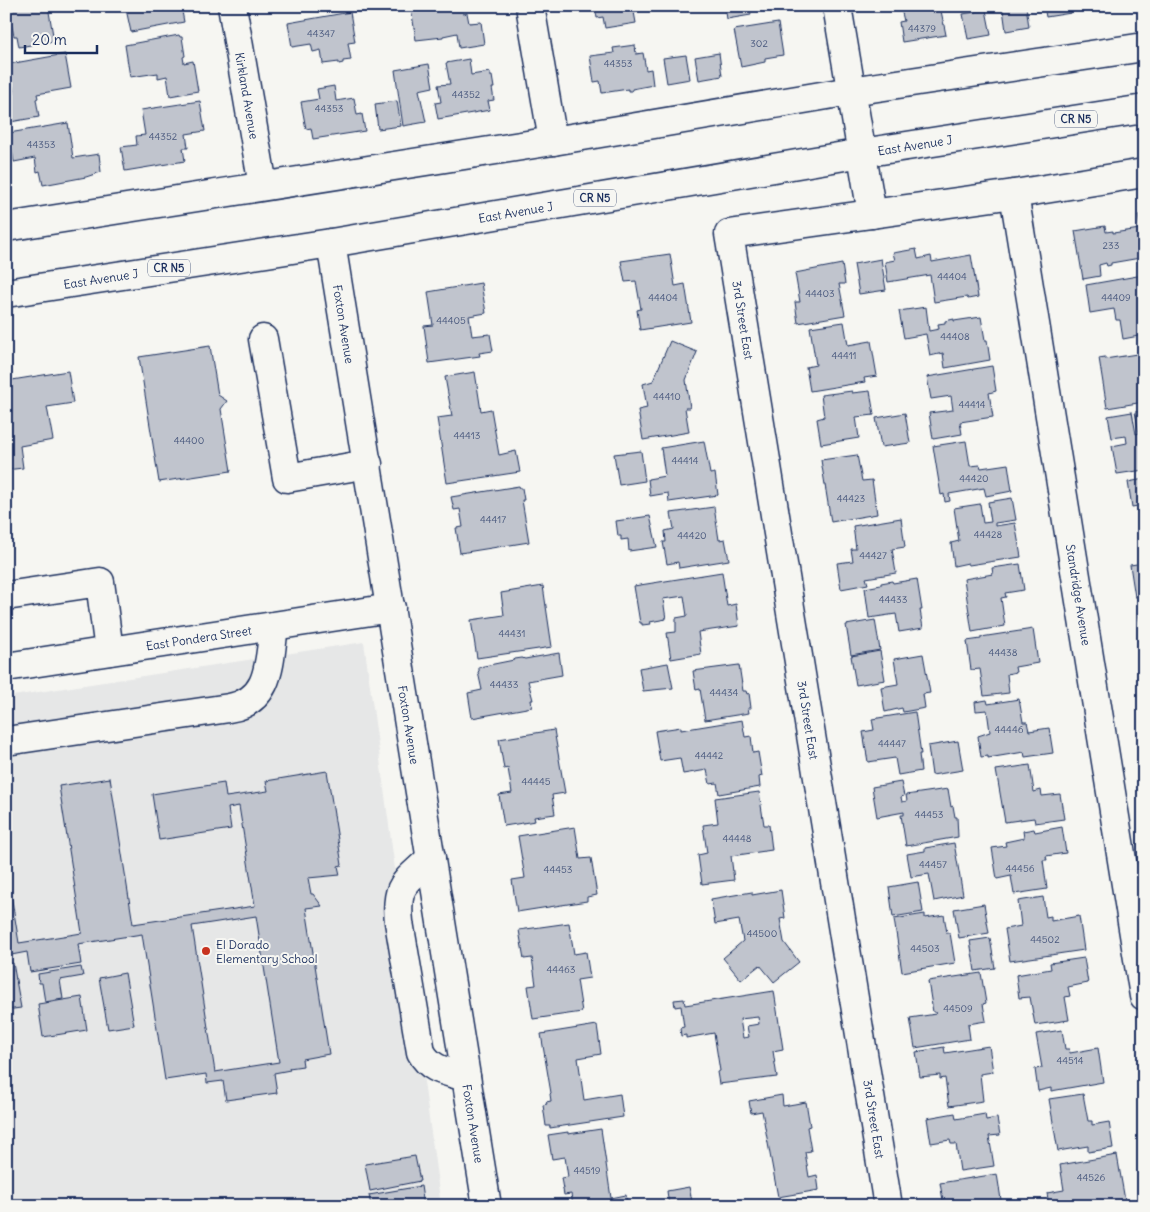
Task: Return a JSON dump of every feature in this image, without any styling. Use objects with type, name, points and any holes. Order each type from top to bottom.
[{"type":"street","name":"Kirkland Avenue","points":[[232,6],[264,186]]},
{"type":"street","points":[[530,6],[553,141]]},
{"type":"street","points":[[837,6],[872,214],[1144,173]]},
{"type":"street","points":[[6,226],[553,141],[851,91],[1144,47]]},
{"type":"street","name":"East Avenue J","points":[[6,293],[331,243],[862,153],[1144,109]]},
{"type":"street","name":"Standridge Avenue","points":[[1014,194],[1144,996]]},
{"type":"street","name":"3rd Street East","points":[[872,214],[729,234],[888,1206]]},
{"type":"street","name":"Foxton Avenue","points":[[331,243],[487,1206]]},
{"type":"street","points":[[263,339],[287,478],[368,464]]},
{"type":"street","points":[[6,596],[100,582],[109,652]]},
{"type":"street","name":"East Pondera Street","points":[[6,667],[391,608]]},
{"type":"street","points":[[6,741],[246,704],[261,689],[267,677],[274,626]]},
{"type":"street","points":[[431,858],[405,883],[399,892],[397,904],[399,922],[420,1052],[426,1061],[434,1067],[466,1077]]},
{"type":"shaded area","name":"El Dorado Elementary School","points":[[364,642],[441,1206],[6,1206],[6,697]]},
{"type":"building","points":[[6,6],[48,6],[54,41],[19,47],[17,36],[14,36],[11,23],[6,24]]},
{"type":"building","points":[[114,6],[181,6],[184,22],[131,32],[126,9],[115,11]]},
{"type":"building","points":[[462,6],[463,14],[467,13],[469,23],[481,22],[484,44],[459,48],[457,33],[443,37],[416,40],[411,8]]},
{"type":"building","points":[[595,6],[635,6],[636,23],[605,28],[603,17],[597,18]]},
{"type":"building","points":[[725,6],[750,6],[751,15],[727,19]]},
{"type":"building","points":[[903,6],[940,6],[946,35],[902,42],[899,22],[904,21],[901,9],[903,9]]},
{"type":"building","points":[[1026,6],[1029,27],[1006,31],[1003,9]]},
{"type":"building","points":[[1044,6],[1084,6],[1071,9],[1071,13],[1046,17]]},
{"type":"building","points":[[986,10],[991,35],[968,39],[963,14]]},
{"type":"building","points":[[350,12],[355,42],[348,43],[351,60],[343,61],[343,63],[339,64],[339,62],[323,64],[321,50],[313,52],[311,44],[292,47],[288,23]]},
{"type":"building","points":[[778,23],[783,55],[765,58],[765,62],[741,67],[734,30]]},
{"type":"building","points":[[179,35],[182,37],[185,56],[183,57],[184,63],[193,61],[198,91],[170,96],[167,76],[158,78],[158,73],[130,77],[125,45]]},
{"type":"building","points":[[635,45],[636,54],[643,53],[646,70],[651,69],[653,85],[632,89],[632,91],[628,91],[628,89],[602,93],[600,81],[594,82],[590,56],[614,53],[613,48]]},
{"type":"building","points":[[719,53],[722,76],[699,80],[695,57]]},
{"type":"building","points":[[65,54],[71,88],[37,94],[39,117],[10,122],[6,95],[14,93],[13,86],[9,87],[8,75],[11,74],[9,64]]},
{"type":"building","points":[[686,55],[690,79],[667,83],[663,58]]},
{"type":"building","points":[[469,59],[471,75],[490,72],[490,76],[492,76],[494,100],[488,101],[490,110],[438,119],[435,103],[441,102],[438,85],[450,84],[446,63]]},
{"type":"building","points":[[429,64],[433,87],[419,90],[426,122],[403,126],[395,70]]},
{"type":"building","points":[[334,86],[336,101],[354,98],[357,115],[362,114],[365,131],[313,139],[311,128],[306,129],[301,102],[319,99],[317,89]]},
{"type":"building","points":[[200,101],[205,131],[186,134],[188,148],[183,148],[185,161],[125,171],[121,147],[137,145],[136,136],[145,135],[141,110]]},
{"type":"building","points":[[397,101],[401,126],[378,129],[375,104]]},
{"type":"building","points":[[68,123],[73,158],[99,154],[101,172],[86,177],[43,185],[40,171],[37,172],[35,158],[14,162],[9,133]]},
{"type":"building","points":[[1144,214],[1144,266],[1139,267],[1138,260],[1141,260],[1140,258],[1111,263],[1111,265],[1107,266],[1106,263],[1099,265],[1100,276],[1083,279],[1075,231],[1105,226],[1106,232],[1113,231],[1113,233],[1140,229],[1138,215]]},
{"type":"building","points":[[916,249],[918,259],[931,256],[932,262],[971,255],[978,297],[934,302],[930,275],[888,282],[885,262],[895,260],[893,253]]},
{"type":"building","points":[[670,254],[675,286],[685,284],[691,322],[640,330],[637,310],[641,309],[636,281],[625,282],[621,261]]},
{"type":"building","points":[[881,259],[886,290],[859,294],[854,264]]},
{"type":"building","points":[[842,264],[845,284],[839,284],[845,315],[798,323],[795,302],[800,302],[795,273]]},
{"type":"building","points":[[1143,273],[1144,335],[1123,339],[1120,320],[1116,320],[1114,309],[1090,313],[1086,285],[1143,275]]},
{"type":"building","points":[[481,283],[486,313],[469,316],[472,336],[490,334],[493,351],[479,353],[480,356],[429,363],[424,326],[433,325],[428,292]]},
{"type":"building","points":[[926,307],[929,331],[939,329],[938,324],[945,323],[945,321],[981,317],[990,360],[945,368],[943,353],[930,356],[926,334],[904,338],[899,311]]},
{"type":"building","points":[[844,322],[848,345],[871,341],[877,376],[864,378],[865,382],[810,391],[806,367],[816,365],[810,327]]},
{"type":"building","points":[[670,341],[697,352],[686,380],[690,408],[685,408],[689,432],[643,440],[638,410],[647,408],[643,384],[653,381]]},
{"type":"building","points":[[210,346],[218,395],[227,401],[221,409],[231,471],[159,482],[139,357]]},
{"type":"building","points":[[1137,354],[1138,357],[1140,356],[1141,363],[1139,363],[1144,402],[1107,408],[1099,358],[1105,357],[1105,359]]},
{"type":"building","points":[[992,366],[996,391],[989,393],[993,417],[960,422],[962,434],[933,439],[929,413],[953,410],[951,396],[931,399],[927,377]]},
{"type":"building","points":[[68,371],[73,403],[47,407],[53,440],[20,446],[23,468],[6,470],[6,381]]},
{"type":"building","points":[[475,372],[481,411],[491,409],[499,455],[516,451],[520,472],[447,483],[437,418],[452,416],[445,377]]},
{"type":"building","points":[[852,391],[852,393],[870,391],[874,415],[856,417],[859,438],[821,444],[817,419],[824,417],[821,395]]},
{"type":"building","points":[[1144,411],[1144,470],[1117,474],[1112,446],[1127,443],[1126,436],[1112,438],[1108,416],[1132,412],[1136,434],[1139,433],[1135,412]]},
{"type":"building","points":[[905,413],[910,443],[881,447],[876,418]]},
{"type":"building","points":[[704,441],[710,474],[715,473],[718,495],[669,502],[668,493],[650,496],[648,479],[665,476],[661,448]]},
{"type":"building","points":[[966,441],[970,466],[980,465],[981,468],[1008,464],[1012,491],[986,496],[984,488],[949,494],[950,501],[945,502],[944,494],[941,495],[933,446]]},
{"type":"building","points":[[641,451],[645,481],[619,485],[614,454]]},
{"type":"building","points":[[857,455],[862,481],[872,480],[877,514],[831,522],[821,460]]},
{"type":"building","points":[[1144,479],[1144,507],[1143,505],[1132,507],[1128,482]]},
{"type":"building","points":[[519,486],[522,488],[524,500],[522,500],[529,542],[460,553],[456,528],[463,527],[460,509],[454,510],[451,497]]},
{"type":"building","points":[[1012,498],[1016,520],[995,523],[995,526],[1015,523],[1021,557],[954,566],[951,543],[959,541],[954,508],[980,504],[983,523],[991,522],[988,502]]},
{"type":"building","points":[[714,507],[719,540],[725,539],[729,560],[679,568],[678,562],[667,564],[663,542],[666,542],[665,531],[674,529],[671,513]]},
{"type":"building","points":[[650,516],[657,547],[629,551],[628,539],[621,540],[621,536],[618,536],[616,521]]},
{"type":"building","points":[[901,518],[905,547],[892,549],[896,573],[866,578],[868,584],[841,589],[837,563],[853,561],[851,549],[856,549],[853,526]]},
{"type":"building","points":[[1144,563],[1144,596],[1135,597],[1130,565]]},
{"type":"building","points":[[1020,564],[1024,590],[1005,593],[1006,597],[1001,598],[1005,626],[972,632],[964,579],[993,574],[992,568]]},
{"type":"building","points":[[722,572],[727,606],[736,604],[739,626],[698,632],[701,654],[671,659],[667,633],[676,632],[676,618],[687,616],[684,596],[663,599],[666,619],[642,625],[640,623],[634,586]]},
{"type":"building","points":[[917,579],[923,628],[899,632],[896,614],[869,618],[865,588],[892,581],[893,583]]},
{"type":"building","points":[[543,586],[552,647],[477,658],[471,620],[504,615],[501,593]]},
{"type":"building","points":[[1144,612],[1144,641],[1143,641],[1138,613]]},
{"type":"building","points":[[875,620],[880,650],[851,655],[846,625]]},
{"type":"building","points":[[1033,629],[1038,663],[1015,667],[1016,672],[1007,674],[1009,693],[984,696],[980,669],[971,670],[967,641]]},
{"type":"building","points":[[880,651],[885,680],[856,685],[851,656]]},
{"type":"building","points":[[559,653],[562,675],[528,681],[533,700],[531,700],[532,707],[472,718],[468,693],[482,690],[478,672],[479,667],[515,659]]},
{"type":"building","points":[[923,654],[930,693],[923,694],[925,708],[903,712],[902,708],[885,712],[881,687],[898,684],[894,659]]},
{"type":"building","points":[[668,663],[673,688],[643,691],[639,668]]},
{"type":"building","points":[[739,665],[743,691],[746,691],[747,694],[749,693],[751,708],[748,708],[749,713],[705,720],[700,689],[696,690],[693,671]]},
{"type":"building","points":[[1019,699],[1023,722],[1027,722],[1029,731],[1049,728],[1053,753],[1025,757],[1024,752],[988,758],[988,756],[981,757],[978,736],[990,732],[987,710],[976,711],[975,702],[987,700],[988,704]]},
{"type":"building","points":[[915,712],[921,754],[919,754],[921,771],[898,775],[895,758],[868,762],[863,732],[874,730],[872,719]]},
{"type":"building","points":[[742,720],[745,737],[751,736],[753,753],[758,752],[762,776],[759,777],[760,787],[719,794],[717,783],[710,784],[707,770],[683,774],[680,758],[660,761],[655,731],[681,727],[681,730]]},
{"type":"building","points":[[554,730],[565,793],[552,795],[555,814],[534,817],[535,821],[504,826],[499,795],[512,793],[508,768],[504,769],[499,739]]},
{"type":"building","points":[[958,741],[963,770],[932,775],[928,746]]},
{"type":"building","points":[[1030,765],[1034,792],[1041,790],[1042,796],[1060,794],[1064,819],[1035,823],[1034,818],[1005,822],[996,770]]},
{"type":"building","points":[[327,771],[342,865],[338,866],[340,875],[308,878],[311,894],[322,906],[306,908],[329,1054],[302,1059],[303,1066],[274,1073],[277,1093],[226,1100],[223,1081],[207,1083],[206,1074],[165,1080],[142,934],[78,944],[81,964],[30,972],[27,952],[6,956],[6,864],[19,943],[82,933],[59,786],[110,778],[133,924],[255,906],[239,806],[228,808],[231,829],[159,840],[152,794],[224,783],[226,797],[268,791],[266,781]],"holes":[[[256,916],[279,1062],[215,1072],[192,926]]]},
{"type":"building","points":[[901,782],[904,796],[901,797],[902,802],[907,801],[906,795],[948,789],[951,807],[953,806],[955,817],[957,817],[958,837],[906,846],[901,815],[904,815],[904,812],[877,817],[872,787]]},
{"type":"building","points":[[759,792],[764,825],[769,825],[772,850],[731,856],[734,880],[702,884],[698,855],[707,853],[703,825],[718,823],[715,798]]},
{"type":"building","points":[[575,827],[580,859],[591,858],[597,895],[587,897],[587,901],[517,912],[512,880],[525,878],[518,836]]},
{"type":"building","points":[[1062,827],[1066,853],[1046,856],[1047,860],[1043,860],[1047,889],[1014,894],[1011,876],[997,879],[992,848],[1006,846],[1005,842],[1024,838],[1023,831],[1034,829],[1035,832]]},
{"type":"building","points":[[954,843],[963,895],[934,901],[929,874],[911,877],[907,854],[925,851],[925,848]]},
{"type":"building","points":[[918,882],[923,912],[893,917],[889,887]]},
{"type":"building","points":[[781,890],[785,918],[780,919],[784,942],[799,962],[774,982],[760,965],[741,980],[723,958],[743,941],[739,920],[715,924],[711,899],[752,892],[752,895]]},
{"type":"building","points":[[1043,897],[1046,917],[1051,916],[1051,921],[1079,916],[1084,950],[1010,961],[1005,929],[1021,926],[1018,901]]},
{"type":"building","points":[[984,904],[989,933],[959,938],[954,909]]},
{"type":"building","points":[[925,914],[925,918],[944,915],[947,933],[950,933],[955,963],[902,972],[894,919]]},
{"type":"building","points":[[569,923],[574,954],[586,952],[590,978],[577,980],[582,1012],[533,1019],[528,986],[536,985],[532,958],[524,959],[519,930]]},
{"type":"building","points":[[990,938],[995,968],[975,971],[970,941]]},
{"type":"building","points":[[1084,958],[1088,983],[1068,987],[1070,996],[1065,997],[1069,1020],[1035,1025],[1030,997],[1019,998],[1016,975],[1051,969],[1050,963]]},
{"type":"building","points":[[13,963],[21,1008],[6,1010],[6,964]]},
{"type":"building","points":[[81,967],[83,976],[60,980],[63,999],[45,1002],[42,983],[39,983],[38,974]]},
{"type":"building","points":[[125,973],[134,1025],[108,1029],[99,978]]},
{"type":"building","points":[[981,973],[986,1003],[983,1004],[986,1021],[968,1024],[970,1039],[915,1048],[910,1018],[936,1014],[933,1012],[928,981]]},
{"type":"building","points":[[774,991],[783,1049],[773,1051],[777,1077],[719,1084],[717,1072],[720,1071],[714,1033],[686,1038],[686,1035],[681,1036],[680,1028],[684,1027],[681,1006],[675,1007],[674,1000],[684,999],[685,1005]],"holes":[[[758,1017],[759,1024],[747,1026],[749,1037],[743,1038],[740,1019]]]},
{"type":"building","points":[[82,997],[87,1030],[43,1037],[38,1004]]},
{"type":"building","points":[[597,1025],[601,1054],[578,1058],[584,1100],[620,1094],[623,1117],[550,1128],[550,1126],[546,1126],[543,1105],[551,1101],[551,1093],[541,1034]]},
{"type":"building","points":[[1062,1030],[1065,1049],[1069,1049],[1070,1053],[1098,1048],[1103,1082],[1051,1091],[1051,1088],[1038,1091],[1035,1069],[1042,1068],[1036,1034]]},
{"type":"building","points":[[989,1046],[993,1072],[980,1074],[983,1101],[949,1106],[945,1078],[940,1079],[940,1075],[920,1077],[916,1052],[944,1047],[945,1053]]},
{"type":"building","points":[[1083,1094],[1088,1121],[1092,1121],[1092,1125],[1109,1122],[1113,1148],[1088,1152],[1088,1146],[1058,1151],[1049,1099]]},
{"type":"building","points":[[782,1095],[783,1106],[806,1102],[810,1126],[807,1127],[811,1151],[805,1152],[809,1177],[817,1175],[819,1190],[778,1197],[762,1111],[751,1113],[749,1101]]},
{"type":"building","points":[[955,1113],[956,1119],[985,1114],[986,1120],[997,1118],[1000,1135],[989,1136],[994,1166],[960,1171],[956,1144],[951,1144],[950,1140],[931,1143],[927,1118]]},
{"type":"building","points":[[601,1129],[611,1198],[626,1195],[628,1206],[571,1206],[573,1205],[571,1194],[564,1195],[561,1178],[568,1177],[565,1157],[552,1159],[548,1135]]},
{"type":"building","points":[[1117,1155],[1126,1206],[1049,1206],[1047,1193],[1064,1190],[1060,1165]]},
{"type":"building","points":[[415,1156],[420,1181],[370,1191],[365,1164]]},
{"type":"building","points":[[997,1174],[1002,1206],[944,1206],[940,1183]]},
{"type":"building","points":[[421,1186],[424,1206],[371,1206],[369,1195]]},
{"type":"building","points":[[689,1187],[693,1206],[669,1206],[667,1191]]},
{"type":"building","points":[[796,1200],[799,1206],[773,1206],[773,1204]]},
{"type":"place","name":"El Dorado Elementary School","points":[[206,951]]}]
